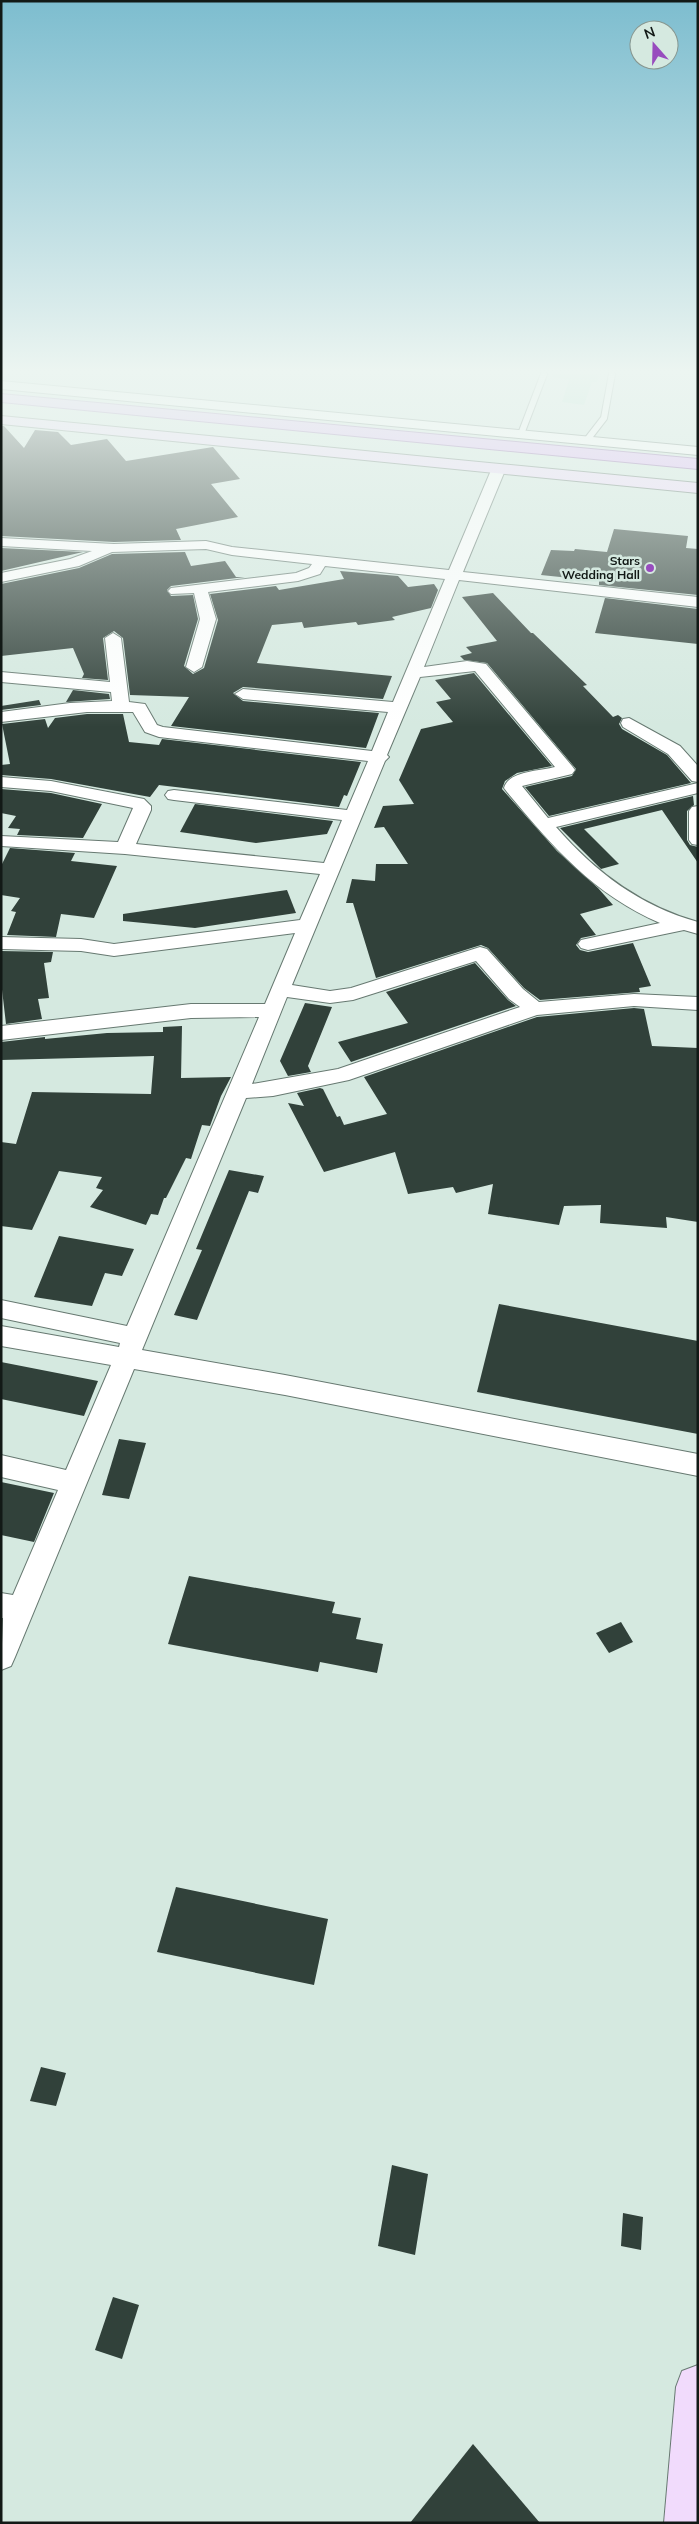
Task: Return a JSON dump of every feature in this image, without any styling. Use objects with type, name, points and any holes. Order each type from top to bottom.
[{"type":"main road","points":[[687,2523],[698,2387]]},
{"type":"street","points":[[1,1657],[11,1608],[75,1483],[308,925],[329,869],[380,757],[398,708],[489,492]]},
{"type":"street","points":[[1,542],[114,548],[206,545],[232,551],[411,570],[454,577],[698,602]]},
{"type":"street","points":[[1,578],[74,563],[114,548]]},
{"type":"street","points":[[176,591],[298,577],[315,571],[321,561]]},
{"type":"street","points":[[194,667],[208,618],[200,589]]},
{"type":"street","points":[[113,638],[121,705]]},
{"type":"street","points":[[413,673],[467,666],[480,667],[566,770],[518,781],[514,784],[514,788],[544,824],[601,883],[628,902],[689,926]]},
{"type":"street","points":[[1,677],[120,688]]},
{"type":"street","points":[[243,694],[398,708]]},
{"type":"street","points":[[1,718],[82,707],[121,705],[139,708],[152,728],[159,732],[380,757]]},
{"type":"street","points":[[629,722],[674,750],[698,777]]},
{"type":"street","points":[[1,782],[51,786],[138,803],[142,806],[142,810],[125,848]]},
{"type":"street","points":[[544,824],[698,788]]},
{"type":"street","points":[[174,795],[352,816]]},
{"type":"street","points":[[698,812],[698,840]]},
{"type":"street","points":[[1,841],[125,848],[329,869]]},
{"type":"street","points":[[1,943],[81,945],[114,950],[308,925]]},
{"type":"street","points":[[588,944],[689,926]]},
{"type":"street","points":[[280,990],[330,997],[353,994],[480,953],[484,954],[516,994],[535,1009]]},
{"type":"street","points":[[240,1087],[251,1092],[341,1075],[535,1009],[634,1000],[698,1004]]},
{"type":"street","points":[[1,1032],[191,1010],[272,1010]]},
{"type":"street","points":[[1,1309],[131,1348],[285,1386],[698,1464]]},
{"type":"street","points":[[1,1336],[131,1348]]},
{"type":"street","points":[[1,1466],[75,1483]]},
{"type":"building","points":[[1,492],[217,492],[238,517],[176,529],[181,540],[114,542],[1,536]]},
{"type":"building","name":"Stars Wedding Hall","points":[[614,529],[688,536],[686,548],[698,549],[698,595],[599,585],[599,581],[541,575],[551,550],[574,551],[575,549],[607,552]]},
{"type":"building","points":[[1,548],[83,552],[1,571]]},
{"type":"building","points":[[185,552],[191,566],[225,561],[236,577],[245,577],[171,586],[167,590],[171,596],[193,595],[198,619],[184,666],[193,674],[204,668],[218,620],[210,594],[276,586],[279,590],[344,579],[340,571],[398,576],[408,587],[434,584],[438,590],[431,608],[392,617],[395,620],[358,625],[356,622],[304,628],[302,622],[272,625],[257,663],[392,676],[383,699],[243,687],[233,693],[243,701],[379,713],[366,748],[171,726],[189,697],[130,695],[123,638],[114,631],[103,638],[108,680],[82,678],[84,674],[73,648],[1,656],[1,584],[79,568],[112,554]]},
{"type":"building","points":[[493,593],[531,633],[587,685],[583,686],[613,717],[618,715],[622,718],[619,724],[622,729],[667,755],[691,783],[549,816],[525,787],[572,776],[576,769],[487,663],[464,660],[460,656],[472,653],[466,647],[497,641],[462,597]]},
{"type":"building","points":[[605,598],[698,609],[698,644],[595,633]]},
{"type":"building","points":[[474,673],[552,766],[517,773],[505,781],[502,789],[557,851],[598,888],[613,905],[580,914],[596,935],[581,938],[576,945],[580,950],[588,952],[633,943],[651,986],[639,988],[640,992],[540,1000],[524,988],[488,948],[481,945],[376,978],[353,903],[346,903],[352,879],[375,881],[376,864],[408,864],[384,827],[374,828],[383,806],[414,804],[399,780],[421,729],[453,722],[436,702],[451,699],[435,680]]},
{"type":"building","points":[[73,690],[109,694],[110,699],[66,702]]},
{"type":"building","points":[[39,700],[41,705],[1,710],[1,706]]},
{"type":"building","points":[[87,714],[123,714],[129,742],[159,745],[162,739],[361,762],[347,796],[344,795],[339,807],[159,785],[150,797],[51,779],[1,775],[1,765],[10,764],[2,724],[45,719],[48,728],[55,718]]},
{"type":"building","points":[[1,789],[51,793],[102,804],[83,838],[17,835],[20,829],[8,828],[16,816],[1,813]]},
{"type":"building","points":[[693,796],[694,805],[687,811],[687,840],[690,845],[698,847],[698,863],[662,810],[584,829],[619,864],[601,869],[560,828]]},
{"type":"building","points":[[195,804],[333,821],[327,834],[256,843],[180,832]]},
{"type":"building","points":[[10,848],[75,853],[71,861],[117,866],[94,918],[61,914],[56,937],[7,935],[16,912],[11,911],[20,898],[1,895],[1,866]]},
{"type":"building","points":[[287,890],[296,913],[195,928],[123,921],[123,914]]},
{"type":"building","points":[[1,951],[53,952],[51,962],[44,963],[49,998],[38,999],[42,1019],[6,1024],[1,981]]},
{"type":"building","points":[[475,963],[508,1000],[516,1006],[351,1062],[338,1042],[408,1023],[386,992]]},
{"type":"building","points":[[305,1003],[332,1007],[308,1066],[311,1072],[288,1076],[280,1061]]},
{"type":"building","points":[[634,1008],[644,1009],[652,1046],[698,1048],[698,1222],[666,1217],[667,1228],[600,1223],[601,1205],[564,1206],[559,1225],[488,1214],[493,1184],[456,1193],[453,1187],[408,1194],[395,1152],[324,1172],[288,1103],[304,1106],[297,1093],[320,1088],[323,1089],[337,1117],[340,1116],[344,1125],[387,1114],[364,1077],[537,1017]]},
{"type":"building","points":[[182,1026],[181,1078],[231,1077],[221,1096],[210,1126],[202,1125],[191,1159],[186,1158],[166,1198],[164,1198],[158,1215],[151,1214],[146,1225],[90,1207],[103,1190],[96,1188],[102,1177],[59,1171],[32,1230],[1,1226],[1,1142],[16,1144],[32,1092],[151,1094],[154,1056],[1,1060],[1,1042],[107,1033],[163,1032],[163,1027]]},
{"type":"building","points":[[229,1170],[264,1176],[258,1193],[249,1191],[197,1320],[174,1315],[202,1250],[196,1249]]},
{"type":"building","points":[[59,1236],[134,1249],[122,1276],[105,1273],[92,1306],[34,1297]]},
{"type":"building","points":[[499,1304],[698,1341],[698,1434],[477,1392]]},
{"type":"building","points":[[1,1362],[98,1381],[84,1416],[1,1399]]},
{"type":"building","points":[[119,1439],[146,1443],[129,1499],[102,1495]]},
{"type":"building","points":[[1,1482],[54,1493],[34,1542],[1,1535]]},
{"type":"building","points":[[189,1576],[335,1602],[332,1613],[361,1618],[356,1639],[383,1644],[377,1673],[320,1662],[318,1672],[168,1644]]},
{"type":"building","points":[[621,1622],[633,1642],[609,1653],[596,1633]]},
{"type":"building","points":[[176,1887],[328,1919],[314,1985],[157,1952]]},
{"type":"building","points":[[41,2067],[66,2073],[56,2106],[30,2101]]},
{"type":"building","points":[[392,2165],[428,2174],[415,2255],[378,2246]]},
{"type":"building","points":[[623,2213],[643,2217],[641,2250],[621,2246]]},
{"type":"building","points":[[113,2297],[139,2305],[122,2359],[95,2350]]},
{"type":"building","points":[[473,2444],[540,2523],[410,2523]]},
{"type":"place","name":"Stars Wedding Hall","points":[[650,568]]}]
